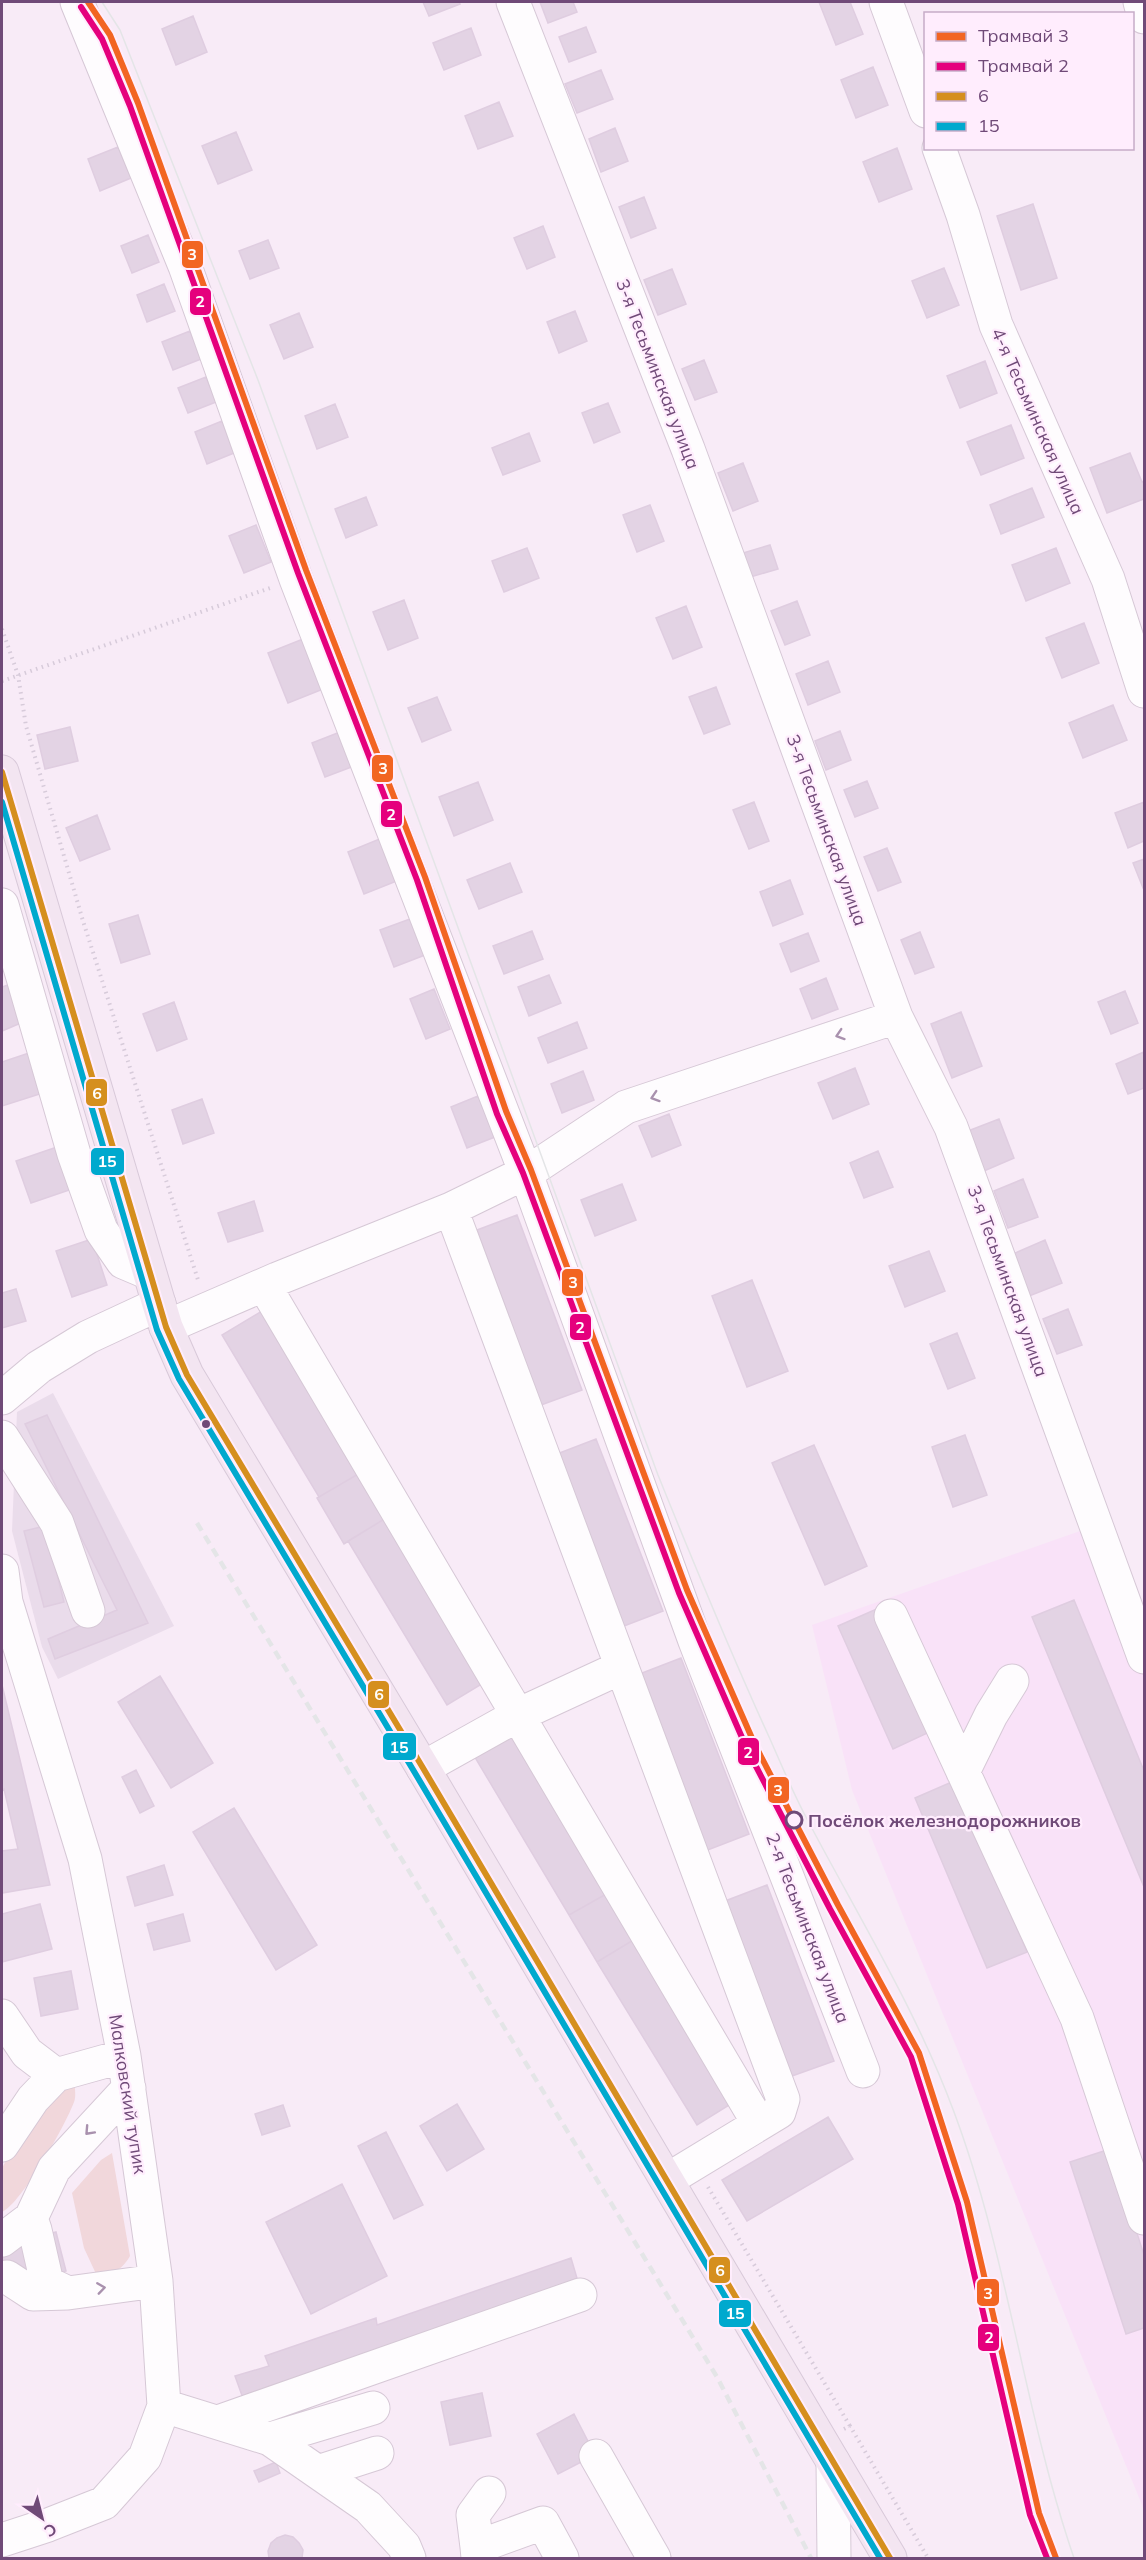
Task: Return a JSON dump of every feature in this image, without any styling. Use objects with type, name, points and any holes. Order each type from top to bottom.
[{"type":"main road","points":[[2,772],[162,1316],[187,1375],[423,1768],[680,2172],[833,2463],[890,2559]]},
{"type":"street","name":"2-я Тесьминская улица","points":[[77,2],[185,266],[296,579],[534,1167],[695,1641],[863,2071]]},
{"type":"street","name":"3-я Тесьминская улица","points":[[513,2],[688,449],[896,1017],[951,1127],[1144,1657]]},
{"type":"street","points":[[886,2],[924,106]]},
{"type":"street","points":[[1140,2],[1144,17]]},
{"type":"street","name":"4-я Тесьминская улица","points":[[940,150],[963,215],[996,325],[1108,579],[1144,691]]},
{"type":"street","points":[[2,905],[74,1154],[101,1230],[123,1262],[149,1273]]},
{"type":"street","points":[[2,1402],[39,1367],[88,1337],[162,1316],[208,1309],[452,1209],[534,1167],[626,1107],[896,1017]]},
{"type":"street","points":[[452,1209],[783,2099],[779,2112],[680,2172]]},
{"type":"street","points":[[264,1285],[759,2124]]},
{"type":"street","points":[[2,1437],[57,1523],[88,1611]]},
{"type":"street","name":"Малковский тупик","points":[[2,1571],[6,1602],[85,1859],[124,2056],[156,2281],[164,2406],[145,2457],[104,2503],[2,2540]]},
{"type":"street","points":[[891,1616],[1077,2018],[1144,2218]]},
{"type":"street","points":[[423,1768],[518,1714],[622,1667]]},
{"type":"street","points":[[963,1772],[991,1715],[1012,1682]]},
{"type":"street","points":[[2,2016],[27,2054],[56,2074]]},
{"type":"street","points":[[2,2145],[33,2099],[56,2074],[124,2056]]},
{"type":"street","points":[[2,2240],[31,2218],[54,2169],[129,2088]]},
{"type":"street","points":[[31,2218],[36,2230],[47,2283],[68,2293]]},
{"type":"street","points":[[7,2277],[33,2294],[68,2293],[156,2281]]},
{"type":"street","points":[[218,2422],[580,2295]]},
{"type":"street","points":[[164,2406],[270,2439],[368,2507],[404,2546],[409,2559]]},
{"type":"street","points":[[270,2439],[373,2408]]},
{"type":"street","points":[[318,2472],[376,2453]]},
{"type":"street","points":[[596,2456],[654,2559]]},
{"type":"street","points":[[833,2463],[834,2559]]},
{"type":"street","points":[[489,2493],[473,2515],[477,2553],[543,2523],[562,2559]]},
{"type":"path","points":[[2,681],[296,579]]},
{"type":"path","points":[[2,630],[18,675],[26,726],[83,921],[208,1309]]},
{"type":"path","points":[[680,2172],[850,2426]]},
{"type":"shaded area","points":[[53,1393],[174,1626],[58,1679],[42,1647],[12,1531],[17,1412]]},
{"type":"shaded area","points":[[1083,1530],[1144,1672],[1144,2510],[852,1790],[812,1625]]},
{"type":"shaded area","points":[[64,2085],[75,2088],[75,2100],[69,2113],[53,2144],[21,2194],[11,2206],[2,2212],[2,2168],[11,2152]]},
{"type":"shaded area","points":[[112,2153],[130,2256],[124,2265],[116,2270],[97,2276],[84,2248],[72,2193],[101,2160]]},
{"type":"building","points":[[423,2],[459,2],[460,4],[429,16]]},
{"type":"building","points":[[540,2],[573,2],[577,12],[548,23]]},
{"type":"building","points":[[819,2],[850,2],[863,34],[836,45]]},
{"type":"building","points":[[193,16],[207,52],[176,65],[162,29]]},
{"type":"building","points":[[586,27],[596,52],[569,62],[559,37]]},
{"type":"building","points":[[471,28],[481,55],[444,70],[433,43]]},
{"type":"building","points":[[873,67],[888,105],[856,118],[841,80]]},
{"type":"building","points":[[601,70],[613,99],[577,113],[565,84]]},
{"type":"building","points":[[499,102],[513,136],[478,149],[465,116]]},
{"type":"building","points":[[615,128],[628,161],[601,172],[589,139]]},
{"type":"building","points":[[236,132],[252,170],[218,184],[202,146]]},
{"type":"building","points":[[118,147],[131,178],[100,191],[88,159]]},
{"type":"building","points":[[897,148],[912,189],[879,202],[863,162]]},
{"type":"building","points":[[644,197],[656,228],[631,238],[619,207]]},
{"type":"building","points":[[1033,204],[1057,278],[1021,290],[997,216]]},
{"type":"building","points":[[543,226],[555,257],[527,269],[514,238]]},
{"type":"building","points":[[148,235],[159,262],[132,273],[121,246]]},
{"type":"building","points":[[268,240],[279,268],[250,279],[239,251]]},
{"type":"building","points":[[944,268],[959,305],[927,318],[912,281]]},
{"type":"building","points":[[672,269],[686,304],[658,315],[644,280]]},
{"type":"building","points":[[164,284],[175,311],[147,322],[137,295]]},
{"type":"building","points":[[575,311],[587,341],[559,353],[547,322]]},
{"type":"building","points":[[299,313],[313,347],[284,359],[270,325]]},
{"type":"building","points":[[190,331],[201,359],[173,370],[162,342]]},
{"type":"building","points":[[704,360],[717,392],[695,400],[682,369]]},
{"type":"building","points":[[985,361],[997,393],[960,408],[947,376]]},
{"type":"building","points":[[206,377],[216,402],[188,413],[178,388]]},
{"type":"building","points":[[608,403],[620,432],[594,443],[582,413]]},
{"type":"building","points":[[335,404],[348,437],[317,449],[305,416]]},
{"type":"building","points":[[222,421],[234,453],[207,464],[195,432]]},
{"type":"building","points":[[1011,425],[1024,458],[981,475],[967,442]]},
{"type":"building","points":[[529,433],[540,461],[503,475],[492,448]]},
{"type":"building","points":[[1130,453],[1142,482],[1144,481],[1144,499],[1107,513],[1090,468]]},
{"type":"building","points":[[743,463],[758,501],[733,511],[718,473]]},
{"type":"building","points":[[1032,488],[1044,517],[1001,534],[990,505]]},
{"type":"building","points":[[366,497],[377,525],[346,538],[335,509]]},
{"type":"building","points":[[650,505],[664,541],[637,552],[623,515]]},
{"type":"building","points":[[256,525],[271,562],[244,573],[229,536]]},
{"type":"building","points":[[770,545],[778,569],[740,580],[733,556]]},
{"type":"building","points":[[527,548],[539,578],[504,592],[492,561]]},
{"type":"building","points":[[1056,548],[1070,583],[1026,601],[1012,565]]},
{"type":"building","points":[[404,600],[418,638],[388,650],[373,612]]},
{"type":"building","points":[[797,601],[810,635],[785,645],[771,611]]},
{"type":"building","points":[[686,606],[702,647],[673,659],[656,618]]},
{"type":"building","points":[[1084,623],[1099,663],[1062,678],[1046,638]]},
{"type":"building","points":[[303,639],[323,689],[288,703],[268,653]]},
{"type":"building","points":[[828,661],[840,692],[808,705],[796,674]]},
{"type":"building","points":[[716,687],[730,724],[704,734],[689,697]]},
{"type":"building","points":[[437,697],[451,730],[422,742],[408,708]]},
{"type":"building","points":[[1113,705],[1127,740],[1083,758],[1069,723]]},
{"type":"building","points":[[70,727],[78,761],[45,769],[37,735]]},
{"type":"building","points":[[840,731],[851,760],[826,770],[815,741]]},
{"type":"building","points":[[340,732],[354,766],[325,777],[312,743]]},
{"type":"building","points":[[867,781],[878,808],[855,817],[844,790]]},
{"type":"building","points":[[478,782],[493,820],[454,836],[439,797]]},
{"type":"building","points":[[754,802],[769,841],[749,849],[733,810]]},
{"type":"building","points":[[1144,802],[1144,841],[1128,848],[1115,813]]},
{"type":"building","points":[[97,815],[110,849],[80,861],[66,828]]},
{"type":"building","points":[[382,838],[399,880],[364,894],[348,852]]},
{"type":"building","points":[[887,848],[901,882],[878,891],[864,857]]},
{"type":"building","points":[[1144,859],[1144,887],[1143,888],[1133,863]]},
{"type":"building","points":[[510,863],[522,892],[479,909],[467,880]]},
{"type":"building","points":[[790,880],[803,914],[773,926],[760,892]]},
{"type":"building","points":[[138,915],[150,954],[121,963],[109,924]]},
{"type":"building","points":[[410,919],[425,955],[394,967],[380,930]]},
{"type":"building","points":[[532,931],[543,959],[504,974],[493,946]]},
{"type":"building","points":[[920,932],[934,967],[915,974],[901,940]]},
{"type":"building","points":[[808,933],[819,961],[791,972],[780,944]]},
{"type":"building","points":[[549,975],[561,1003],[529,1016],[518,987]]},
{"type":"building","points":[[826,978],[838,1009],[812,1019],[800,989]]},
{"type":"building","points":[[8,985],[23,1022],[2,1031],[2,987]]},
{"type":"building","points":[[434,989],[450,1029],[426,1039],[410,999]]},
{"type":"building","points":[[1125,991],[1138,1023],[1111,1034],[1098,1002]]},
{"type":"building","points":[[174,1002],[187,1039],[157,1051],[143,1014]]},
{"type":"building","points":[[961,1012],[982,1066],[952,1078],[931,1024]]},
{"type":"building","points":[[577,1022],[587,1048],[548,1063],[538,1038]]},
{"type":"building","points":[[35,1051],[49,1091],[2,1106],[2,1062]]},
{"type":"building","points":[[1144,1052],[1144,1088],[1128,1094],[1116,1064]]},
{"type":"building","points":[[855,1068],[869,1104],[833,1119],[818,1083]]},
{"type":"building","points":[[583,1071],[594,1100],[562,1113],[551,1084]]},
{"type":"building","points":[[478,1096],[495,1137],[467,1148],[451,1107]]},
{"type":"building","points":[[202,1099],[214,1133],[183,1144],[172,1110]]},
{"type":"building","points":[[669,1114],[681,1145],[652,1157],[639,1126]]},
{"type":"building","points":[[999,1119],[1014,1158],[984,1171],[968,1131]]},
{"type":"building","points":[[57,1147],[72,1189],[31,1203],[16,1161]]},
{"type":"building","points":[[878,1151],[893,1187],[864,1198],[850,1163]]},
{"type":"building","points":[[1023,1179],[1038,1217],[1008,1228],[994,1191]]},
{"type":"building","points":[[622,1184],[636,1220],[595,1236],[581,1200]]},
{"type":"building","points":[[254,1201],[263,1231],[228,1242],[218,1213]]},
{"type":"building","points":[[517,1215],[582,1390],[541,1405],[477,1230]]},
{"type":"building","points":[[92,1239],[107,1285],[72,1297],[56,1251]]},
{"type":"building","points":[[1045,1240],[1062,1283],[1029,1296],[1013,1254]]},
{"type":"building","points":[[929,1251],[945,1291],[905,1307],[889,1266]]},
{"type":"building","points":[[752,1280],[788,1371],[747,1387],[712,1296]]},
{"type":"building","points":[[16,1289],[26,1321],[2,1328],[2,1293]]},
{"type":"building","points":[[1068,1309],[1082,1345],[1057,1354],[1043,1319]]},
{"type":"building","points":[[262,1311],[360,1473],[319,1497],[222,1335]]},
{"type":"building","points":[[957,1333],[975,1378],[948,1389],[930,1344]]},
{"type":"building","points":[[47,1415],[148,1623],[55,1659],[48,1639],[117,1610],[25,1424]]},
{"type":"building","points":[[965,1435],[987,1495],[953,1507],[932,1447]]},
{"type":"building","points":[[596,1439],[663,1611],[624,1626],[557,1454]]},
{"type":"building","points":[[814,1445],[867,1566],[825,1585],[772,1463]]},
{"type":"building","points":[[360,1473],[386,1518],[344,1544],[317,1498]]},
{"type":"building","points":[[386,1518],[485,1682],[447,1705],[348,1541]]},
{"type":"building","points":[[45,1526],[64,1602],[44,1607],[24,1531]]},
{"type":"building","points":[[1074,1600],[1144,1771],[1144,1887],[1032,1617]]},
{"type":"building","points":[[879,1608],[934,1730],[893,1749],[838,1626]]},
{"type":"building","points":[[681,1658],[749,1834],[705,1851],[637,1675]]},
{"type":"building","points":[[160,1676],[213,1763],[171,1788],[118,1702]]},
{"type":"building","points":[[2,1685],[50,1885],[2,1893],[2,1851],[18,1849],[4,1789],[2,1790]]},
{"type":"building","points":[[512,1731],[608,1893],[569,1915],[473,1754]]},
{"type":"building","points":[[136,1770],[154,1806],[140,1813],[122,1777]]},
{"type":"building","points":[[954,1781],[1027,1952],[987,1968],[915,1798]]},
{"type":"building","points":[[234,1808],[317,1945],[276,1970],[193,1832]]},
{"type":"building","points":[[164,1865],[173,1895],[135,1906],[127,1877]]},
{"type":"building","points":[[767,1885],[834,2061],[792,2076],[725,1901]]},
{"type":"building","points":[[608,1893],[635,1939],[597,1962],[569,1915]]},
{"type":"building","points":[[40,1904],[52,1949],[2,1962],[2,1914]]},
{"type":"building","points":[[183,1914],[190,1941],[154,1950],[147,1924]]},
{"type":"building","points":[[635,1939],[734,2102],[697,2125],[597,1962]]},
{"type":"building","points":[[71,1971],[78,2009],[41,2016],[34,1978]]},
{"type":"building","points":[[457,2104],[484,2149],[447,2171],[420,2126]]},
{"type":"building","points":[[283,2105],[290,2126],[262,2135],[255,2114]]},
{"type":"building","points":[[828,2117],[853,2159],[747,2221],[722,2180]]},
{"type":"building","points":[[386,2132],[423,2205],[394,2219],[358,2146]]},
{"type":"building","points":[[1110,2149],[1144,2255],[1144,2328],[1126,2334],[1070,2162]]},
{"type":"building","points":[[342,2184],[387,2276],[311,2314],[266,2222]]},
{"type":"building","points":[[56,2232],[66,2271],[20,2283],[2,2272],[2,2256],[12,2253],[9,2244]]},
{"type":"building","points":[[571,2258],[579,2285],[244,2401],[235,2376],[269,2366],[265,2356],[376,2318],[377,2325]]},
{"type":"building","points":[[482,2393],[491,2436],[450,2445],[441,2402]]},
{"type":"building","points":[[574,2414],[595,2455],[558,2474],[537,2434]]},
{"type":"building","points":[[276,2462],[280,2473],[259,2482],[254,2471]]},
{"type":"building","points":[[285,2535],[293,2537],[299,2543],[303,2550],[302,2558],[269,2558],[268,2551],[271,2543]]},
{"type":"tram line","name":"3","points":[[88,2],[110,35],[138,103],[306,570],[425,877],[506,1111],[531,1170],[687,1590],[755,1745],[838,1905],[919,2053],[967,2202],[1039,2513],[1056,2558]]},
{"type":"tram line","points":[[102,2],[120,30],[258,380],[658,1475],[726,1641],[792,1789],[904,2000],[954,2112],[973,2167],[988,2222],[1042,2447],[1074,2558]]},
{"type":"tram line","name":"2","points":[[81,7],[102,39],[130,106],[298,573],[417,880],[497,1114],[523,1173],[679,1593],[747,1749],[830,1909],[911,2057],[958,2204],[1030,2515],[1047,2558]]},
{"type":"railway","points":[[197,1523],[717,2377],[811,2558]]},
{"type":"transit line","name":"6","points":[[2,772],[166,1327],[187,1375],[423,1768],[890,2558]]},
{"type":"transit line","name":"15","points":[[2,802],[157,1330],[179,1379],[880,2558]]},
{"type":"place","name":"Посёлок железнодорожников","points":[[794,1820]]}]
